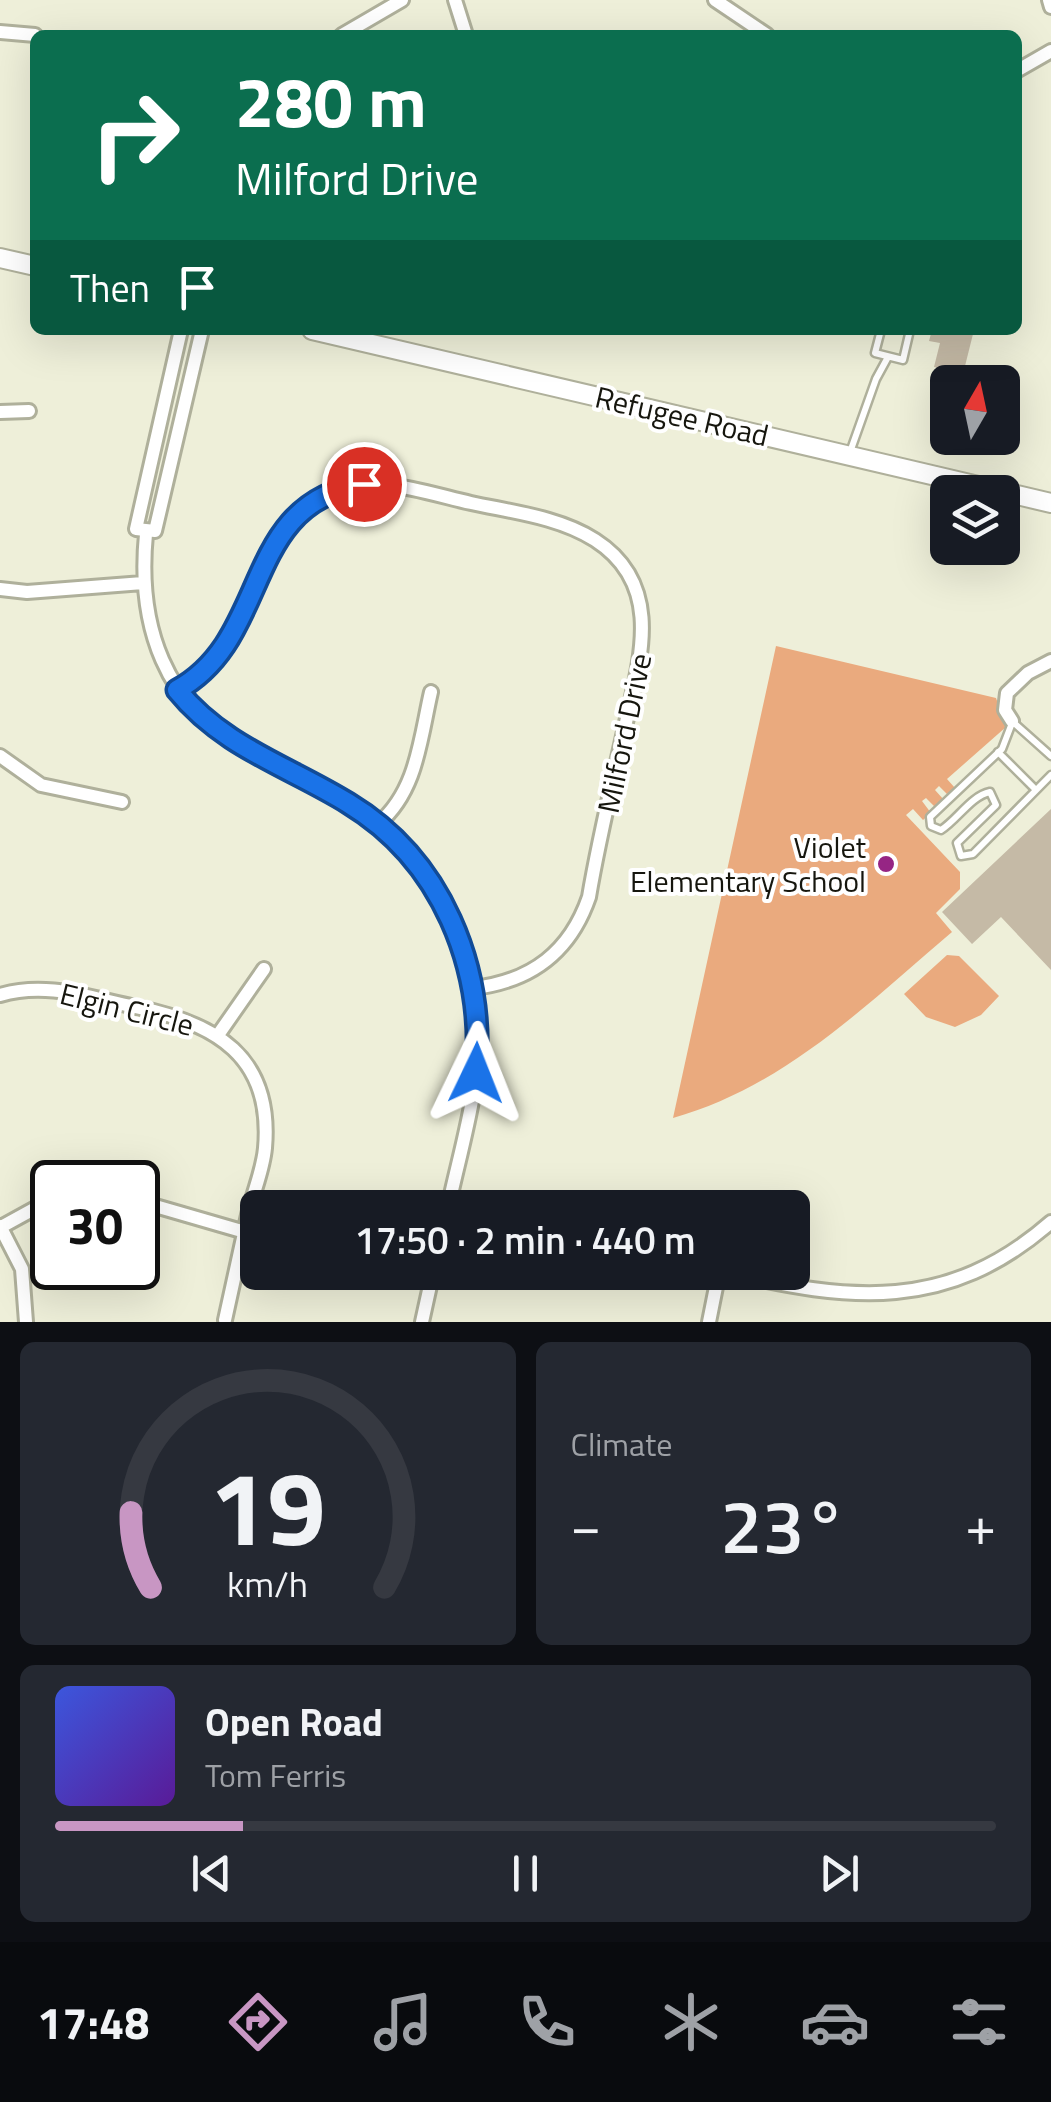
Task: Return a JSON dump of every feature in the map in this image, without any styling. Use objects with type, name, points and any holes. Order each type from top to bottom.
[{"type":"main road","points":[[0,258],[30,265]]},
{"type":"main road","name":"Refugee Road","points":[[333,335],[1051,503]]},
{"type":"street","points":[[351,30],[402,0]]},
{"type":"street","points":[[455,0],[464,30]]},
{"type":"street","points":[[714,0],[759,30]]},
{"type":"street","points":[[1049,0],[1051,8]]},
{"type":"street","points":[[0,32],[30,35]]},
{"type":"street","points":[[1022,68],[1051,52]]},
{"type":"street","points":[[180,335],[136,529],[146,534],[155,532],[201,335]]},
{"type":"street","points":[[0,412],[29,411]]},
{"type":"street","name":"Milford Drive","points":[[177,690],[208,670],[230,641],[285,526],[328,492],[364,484],[418,490],[561,524],[609,550],[632,578],[644,642],[588,896],[576,929],[554,956],[525,975],[474,988]]},
{"type":"street","points":[[146,534],[143,584],[153,644],[177,690],[228,740],[348,803],[378,824],[405,851],[442,902],[462,945],[474,988],[476,1073],[452,1190]]},
{"type":"street","points":[[0,589],[27,592],[143,584]]},
{"type":"street","points":[[1012,722],[1005,710],[1007,693],[1028,673],[1051,662]]},
{"type":"street","points":[[378,824],[409,783],[430,692]]},
{"type":"street","points":[[0,756],[41,786],[122,802]]},
{"type":"street","points":[[218,1034],[264,968]]},
{"type":"street","name":"Elgin Circle","points":[[0,996],[28,990],[82,994],[182,1018],[218,1034],[245,1061],[264,1111],[262,1164],[256,1190]]},
{"type":"street","points":[[160,1208],[240,1231]]},
{"type":"street","points":[[26,1322],[22,1269],[0,1226],[30,1210]]},
{"type":"street","points":[[808,1290],[827,1294],[900,1293],[937,1286],[989,1266],[1051,1222]]},
{"type":"street","name":"Elgin Circle","points":[[225,1320],[240,1254]]},
{"type":"street","points":[[422,1322],[428,1290]]},
{"type":"street","points":[[709,1322],[717,1290]]},
{"type":"lane","points":[[880,335],[875,353],[902,360],[909,335]]},
{"type":"lane","points":[[849,456],[876,379],[888,357]]},
{"type":"lane","points":[[1012,722],[1010,736],[998,752],[930,817],[930,826],[941,830],[982,794],[994,795],[996,805],[957,844],[958,854],[973,854],[1051,776]]},
{"type":"lane","points":[[1012,722],[1051,756]]},
{"type":"lane","points":[[998,752],[1036,790]]},
{"type":"shaded area","points":[[776,646],[996,698],[1006,727],[947,779],[955,788],[948,795],[939,786],[935,790],[944,800],[936,808],[926,798],[922,801],[931,813],[923,820],[913,809],[906,815],[960,872],[960,889],[936,913],[952,932],[855,1015],[787,1065],[713,1104],[673,1118]]},
{"type":"shaded area","points":[[947,955],[959,956],[999,996],[981,1015],[955,1027],[926,1017],[904,994]]},
{"type":"building","points":[[931,335],[973,335],[965,365],[934,365],[940,343],[929,341]]},
{"type":"building","points":[[1051,809],[1051,970],[1001,917],[972,944],[942,912]]},
{"type":"place","name":"Violet Elementary School","points":[[886,864]]},
{"type":"route","points":[[364,484],[328,492],[297,512],[266,557],[239,625],[220,656],[208,670],[177,690],[228,740],[364,813],[405,851],[428,880],[455,928],[468,962],[478,1017],[476,1073]]}]
